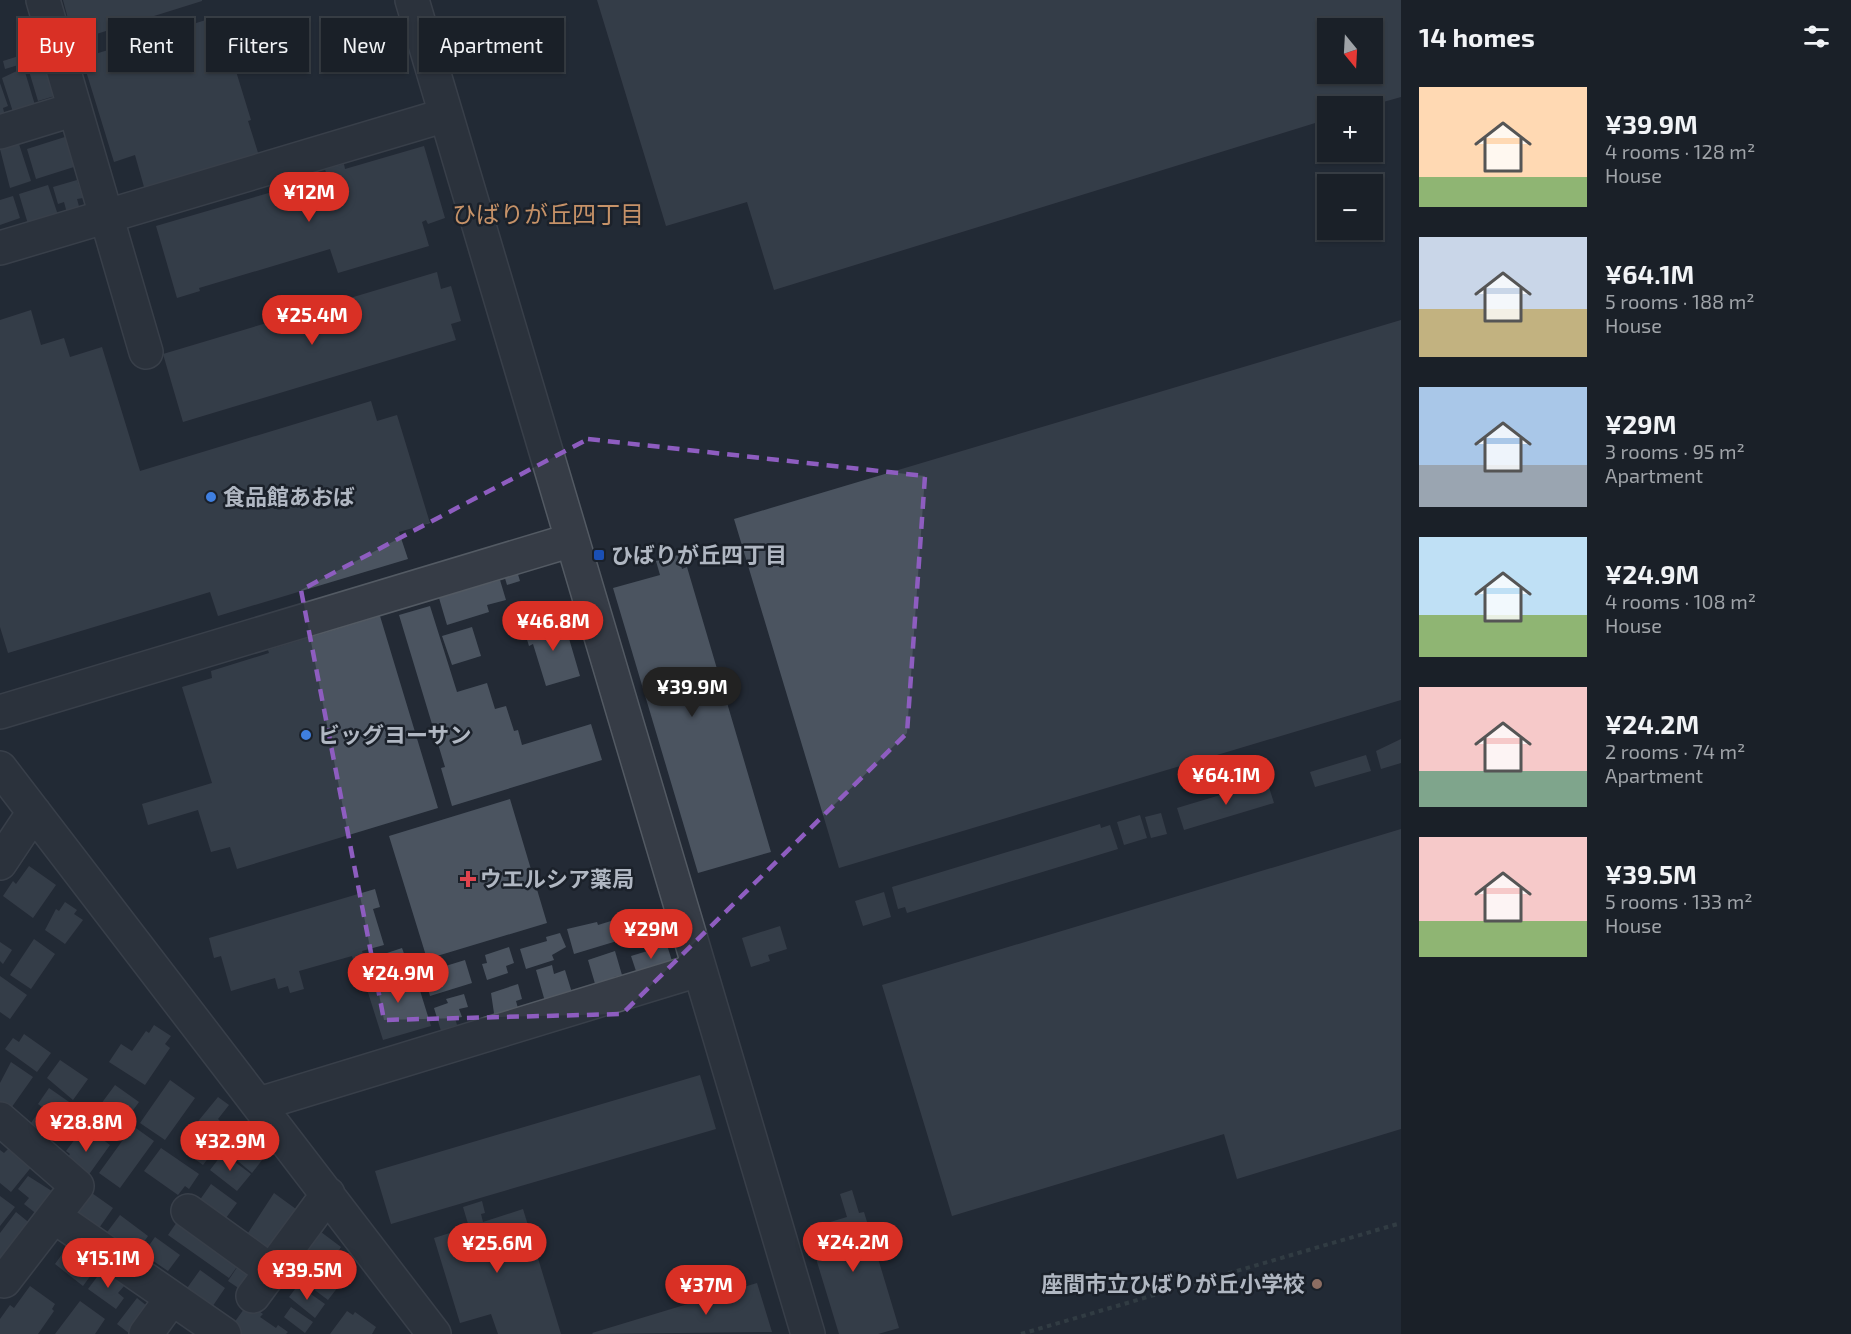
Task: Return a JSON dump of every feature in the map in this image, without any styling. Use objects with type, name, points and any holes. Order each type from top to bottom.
[{"type":"street","points":[[43,0],[146,352]]},
{"type":"street","points":[[412,0],[698,970],[808,1334]]},
{"type":"street","points":[[0,132],[75,109]]},
{"type":"street","points":[[0,248],[446,115]]},
{"type":"street","points":[[0,712],[572,540]]},
{"type":"street","points":[[0,768],[434,1334]]},
{"type":"street","points":[[0,863],[34,812]]},
{"type":"street","points":[[259,1104],[698,970]]},
{"type":"street","points":[[0,1119],[77,1186],[4,1281],[0,1277]]},
{"type":"street","points":[[188,1211],[262,1283],[328,1194]]},
{"type":"street","points":[[55,1217],[224,1334]]},
{"type":"street","points":[[146,1334],[172,1298]]},
{"type":"path","points":[[1021,1334],[1401,1222]]},
{"type":"highlighted area","points":[[588,439],[925,476],[907,733],[622,1014],[384,1020],[301,590]]},
{"type":"building","points":[[63,0],[202,0],[148,18],[108,18],[108,30],[96,34],[96,18],[68,18]]},
{"type":"building","points":[[597,0],[1401,0],[1401,97],[1383,102],[1383,96],[1317,96],[1317,122],[774,290],[747,202],[666,226]]},
{"type":"building","points":[[206,20],[206,72],[236,72],[260,159],[146,194],[135,155],[114,162],[86,72],[96,72],[96,54],[108,50],[108,72],[194,72],[194,24]]},
{"type":"building","points":[[18,56],[18,65],[5,69],[3,61]]},
{"type":"building","points":[[18,70],[20,74],[25,72],[35,105],[14,115],[2,78]]},
{"type":"building","points":[[29,72],[51,72],[58,95],[38,101]]},
{"type":"building","points":[[0,83],[8,106],[3,108],[5,116],[0,118]]},
{"type":"building","points":[[68,136],[77,166],[36,179],[27,149]]},
{"type":"building","points":[[19,144],[31,181],[10,188],[0,149]]},
{"type":"building","points":[[424,146],[445,218],[428,224],[426,220],[422,222],[429,246],[338,273],[330,249],[199,288],[200,291],[177,298],[156,226],[327,176],[325,169],[344,164],[345,169]]},
{"type":"building","points":[[77,180],[83,198],[77,199],[80,210],[67,213],[64,202],[58,204],[53,187]]},
{"type":"building","points":[[48,185],[58,215],[28,224],[19,194]]},
{"type":"building","points":[[13,196],[20,218],[0,225],[0,200]]},
{"type":"building","points":[[437,272],[441,289],[451,286],[461,321],[451,324],[456,340],[183,422],[163,354]]},
{"type":"building","name":"食品館あおば","points":[[31,310],[41,345],[64,338],[70,357],[102,347],[140,471],[371,401],[377,421],[397,415],[430,523],[399,532],[408,559],[218,616],[210,592],[8,653],[0,627],[0,320]]},
{"type":"building","points":[[1401,320],[1401,700],[839,868],[734,519]]},
{"type":"building","points":[[678,555],[682,569],[687,567],[771,852],[698,873],[613,588],[660,575],[656,561]]},
{"type":"building","points":[[517,571],[520,581],[507,585],[504,575]]},
{"type":"building","points":[[500,580],[506,600],[487,605],[489,612],[447,625],[439,598]]},
{"type":"building","points":[[430,606],[457,692],[487,683],[495,709],[506,706],[514,731],[518,730],[522,745],[591,724],[602,760],[452,806],[441,768],[445,767],[399,615]]},
{"type":"building","name":"ビッグヨーサン","points":[[380,616],[438,808],[237,869],[230,847],[211,852],[198,810],[148,825],[142,804],[212,783],[182,687],[212,678],[211,671],[269,653],[268,650]]},
{"type":"building","points":[[563,618],[580,676],[546,686],[533,644],[529,646],[524,630]]},
{"type":"building","points":[[472,627],[481,656],[452,665],[442,636]]},
{"type":"building","points":[[1401,739],[1401,763],[1381,769],[1376,751]]},
{"type":"building","points":[[1366,755],[1371,771],[1315,787],[1310,772]]},
{"type":"building","points":[[1267,781],[1274,803],[1184,830],[1177,808]]},
{"type":"building","name":"ウエルシア薬局","points":[[510,799],[547,923],[427,959],[389,836]]},
{"type":"building","points":[[1161,813],[1167,834],[1151,838],[1145,817]]},
{"type":"building","points":[[1140,815],[1147,838],[1124,845],[1117,822]]},
{"type":"building","points":[[1100,824],[1101,828],[1110,825],[1118,849],[907,913],[905,907],[898,909],[892,887]]},
{"type":"building","points":[[1401,829],[1401,1129],[1237,1179],[1224,1134],[952,1216],[882,985]]},
{"type":"building","points":[[29,866],[56,885],[33,918],[3,896],[13,881],[16,884]]},
{"type":"building","points":[[375,889],[380,907],[373,909],[384,945],[362,951],[368,970],[357,973],[352,956],[299,971],[304,989],[290,993],[288,986],[278,989],[275,978],[231,991],[221,956],[214,958],[209,938]]},
{"type":"building","points":[[884,892],[891,917],[863,926],[855,901]]},
{"type":"building","points":[[65,902],[77,910],[74,914],[83,920],[65,944],[45,930],[56,909],[59,911]]},
{"type":"building","points":[[657,909],[662,927],[653,930],[655,936],[627,945],[620,920]]},
{"type":"building","points":[[611,921],[617,941],[574,954],[567,929]]},
{"type":"building","points":[[780,926],[787,949],[768,955],[770,961],[751,967],[742,938]]},
{"type":"building","points":[[560,933],[566,947],[552,955],[554,960],[526,969],[520,949],[547,941],[546,937]]},
{"type":"building","points":[[34,939],[55,954],[31,989],[10,975]]},
{"type":"building","points":[[0,942],[12,950],[3,964],[0,961]]},
{"type":"building","points":[[667,945],[672,961],[638,977],[631,956]]},
{"type":"building","points":[[509,947],[514,963],[506,966],[508,973],[487,980],[482,964],[487,963],[485,955]]},
{"type":"building","points":[[402,948],[406,959],[390,963],[387,953]]},
{"type":"building","points":[[615,951],[622,975],[614,977],[615,981],[596,987],[588,960]]},
{"type":"building","points":[[465,960],[472,983],[430,996],[423,973]]},
{"type":"building","points":[[552,965],[554,974],[565,970],[573,996],[546,1005],[536,970]]},
{"type":"building","points":[[413,968],[431,1026],[383,1040],[365,983]]},
{"type":"building","points":[[0,976],[27,995],[10,1019],[0,1012]]},
{"type":"building","points":[[518,984],[522,999],[516,1001],[519,1012],[495,1020],[491,993]]},
{"type":"building","points":[[464,994],[468,1007],[459,1009],[462,1017],[455,1018],[457,1025],[441,1031],[434,1008],[448,1003],[446,999]]},
{"type":"building","points":[[154,1025],[171,1036],[165,1044],[170,1048],[145,1085],[109,1062],[121,1044],[132,1051],[146,1031],[149,1033]]},
{"type":"building","points":[[24,1034],[51,1053],[37,1072],[5,1049],[13,1038],[19,1042]]},
{"type":"building","points":[[60,1060],[88,1079],[73,1100],[47,1078]]},
{"type":"building","points":[[11,1062],[33,1077],[9,1111],[0,1101],[0,1083]]},
{"type":"building","points":[[700,1075],[716,1129],[391,1224],[375,1171]]},
{"type":"building","points":[[170,1080],[195,1098],[165,1140],[140,1123]]},
{"type":"building","points":[[115,1085],[139,1102],[114,1136],[109,1133],[107,1137],[87,1123]]},
{"type":"building","points":[[49,1088],[72,1104],[49,1136],[31,1123],[42,1107],[38,1104]]},
{"type":"building","points":[[218,1097],[229,1105],[218,1119],[223,1124],[217,1132],[212,1128],[207,1134],[195,1125]]},
{"type":"building","points":[[85,1126],[110,1145],[85,1180],[63,1163],[70,1154],[66,1151]]},
{"type":"building","points":[[133,1126],[154,1141],[120,1188],[99,1173]]},
{"type":"building","points":[[195,1130],[212,1142],[210,1145],[215,1149],[203,1165],[181,1149]]},
{"type":"building","points":[[255,1134],[267,1143],[264,1147],[269,1151],[252,1173],[232,1156],[241,1144],[248,1143]]},
{"type":"building","points":[[10,1147],[33,1165],[11,1192],[0,1183],[0,1150],[4,1153]]},
{"type":"building","points":[[161,1148],[199,1174],[189,1189],[185,1186],[178,1195],[144,1171]]},
{"type":"building","points":[[223,1153],[251,1174],[237,1191],[210,1170]]},
{"type":"building","points":[[28,1176],[55,1193],[38,1215],[24,1204],[29,1198],[18,1189]]},
{"type":"building","points":[[211,1184],[237,1203],[223,1222],[197,1204]]},
{"type":"building","points":[[852,1190],[859,1213],[864,1212],[899,1328],[878,1334],[839,1334],[807,1229],[847,1217],[840,1194]]},
{"type":"building","points":[[89,1191],[113,1208],[97,1231],[69,1212]]},
{"type":"building","points":[[274,1193],[300,1212],[271,1250],[248,1233]]},
{"type":"building","points":[[0,1196],[15,1207],[0,1226]]},
{"type":"building","points":[[482,1201],[485,1213],[481,1214],[483,1222],[523,1209],[561,1334],[498,1334],[491,1314],[460,1323],[434,1238],[469,1227],[463,1207]]},
{"type":"building","points":[[16,1212],[32,1225],[0,1259],[0,1233]]},
{"type":"building","points":[[120,1215],[148,1236],[134,1256],[105,1235]]},
{"type":"building","points":[[179,1219],[241,1261],[229,1278],[168,1235]]},
{"type":"building","points":[[317,1229],[341,1247],[338,1252],[357,1267],[344,1285],[300,1253]]},
{"type":"building","points":[[155,1237],[180,1255],[168,1271],[143,1254]]},
{"type":"building","points":[[70,1243],[99,1264],[83,1286],[55,1264]]},
{"type":"building","points":[[238,1266],[253,1277],[243,1291],[228,1281]]},
{"type":"building","points":[[103,1269],[125,1285],[118,1293],[124,1298],[116,1309],[88,1289]]},
{"type":"building","points":[[314,1269],[338,1287],[328,1300],[304,1282]]},
{"type":"building","points":[[200,1270],[225,1288],[210,1310],[185,1291]]},
{"type":"building","points":[[757,1283],[772,1332],[592,1333]]},
{"type":"building","points":[[298,1285],[325,1304],[315,1318],[289,1297]]},
{"type":"building","points":[[30,1286],[55,1304],[52,1309],[54,1311],[38,1334],[0,1334],[0,1319],[10,1305],[14,1308]]},
{"type":"building","points":[[137,1298],[147,1306],[130,1334],[117,1324]]},
{"type":"building","points":[[80,1301],[105,1319],[95,1334],[55,1334]]},
{"type":"building","points":[[252,1306],[263,1314],[260,1317],[276,1328],[278,1325],[288,1332],[286,1334],[242,1334],[231,1327],[244,1309],[248,1311]]},
{"type":"building","points":[[291,1307],[313,1322],[305,1333],[284,1317]]},
{"type":"building","points":[[347,1311],[353,1315],[355,1312],[376,1327],[372,1334],[330,1334]]},
{"type":"place","name":"食品館あおば","points":[[211,497]]},
{"type":"place","name":"ひばりが丘四丁目","points":[[599,555]]},
{"type":"place","name":"ビッグヨーサン","points":[[306,735]]},
{"type":"place","name":"ウエルシア薬局","points":[[468,879]]},
{"type":"place","name":"座間市立ひばりが丘小学校","points":[[1317,1284]]},
{"type":"district","name":"ひばりが丘四丁目","points":[[548,215]]}]
